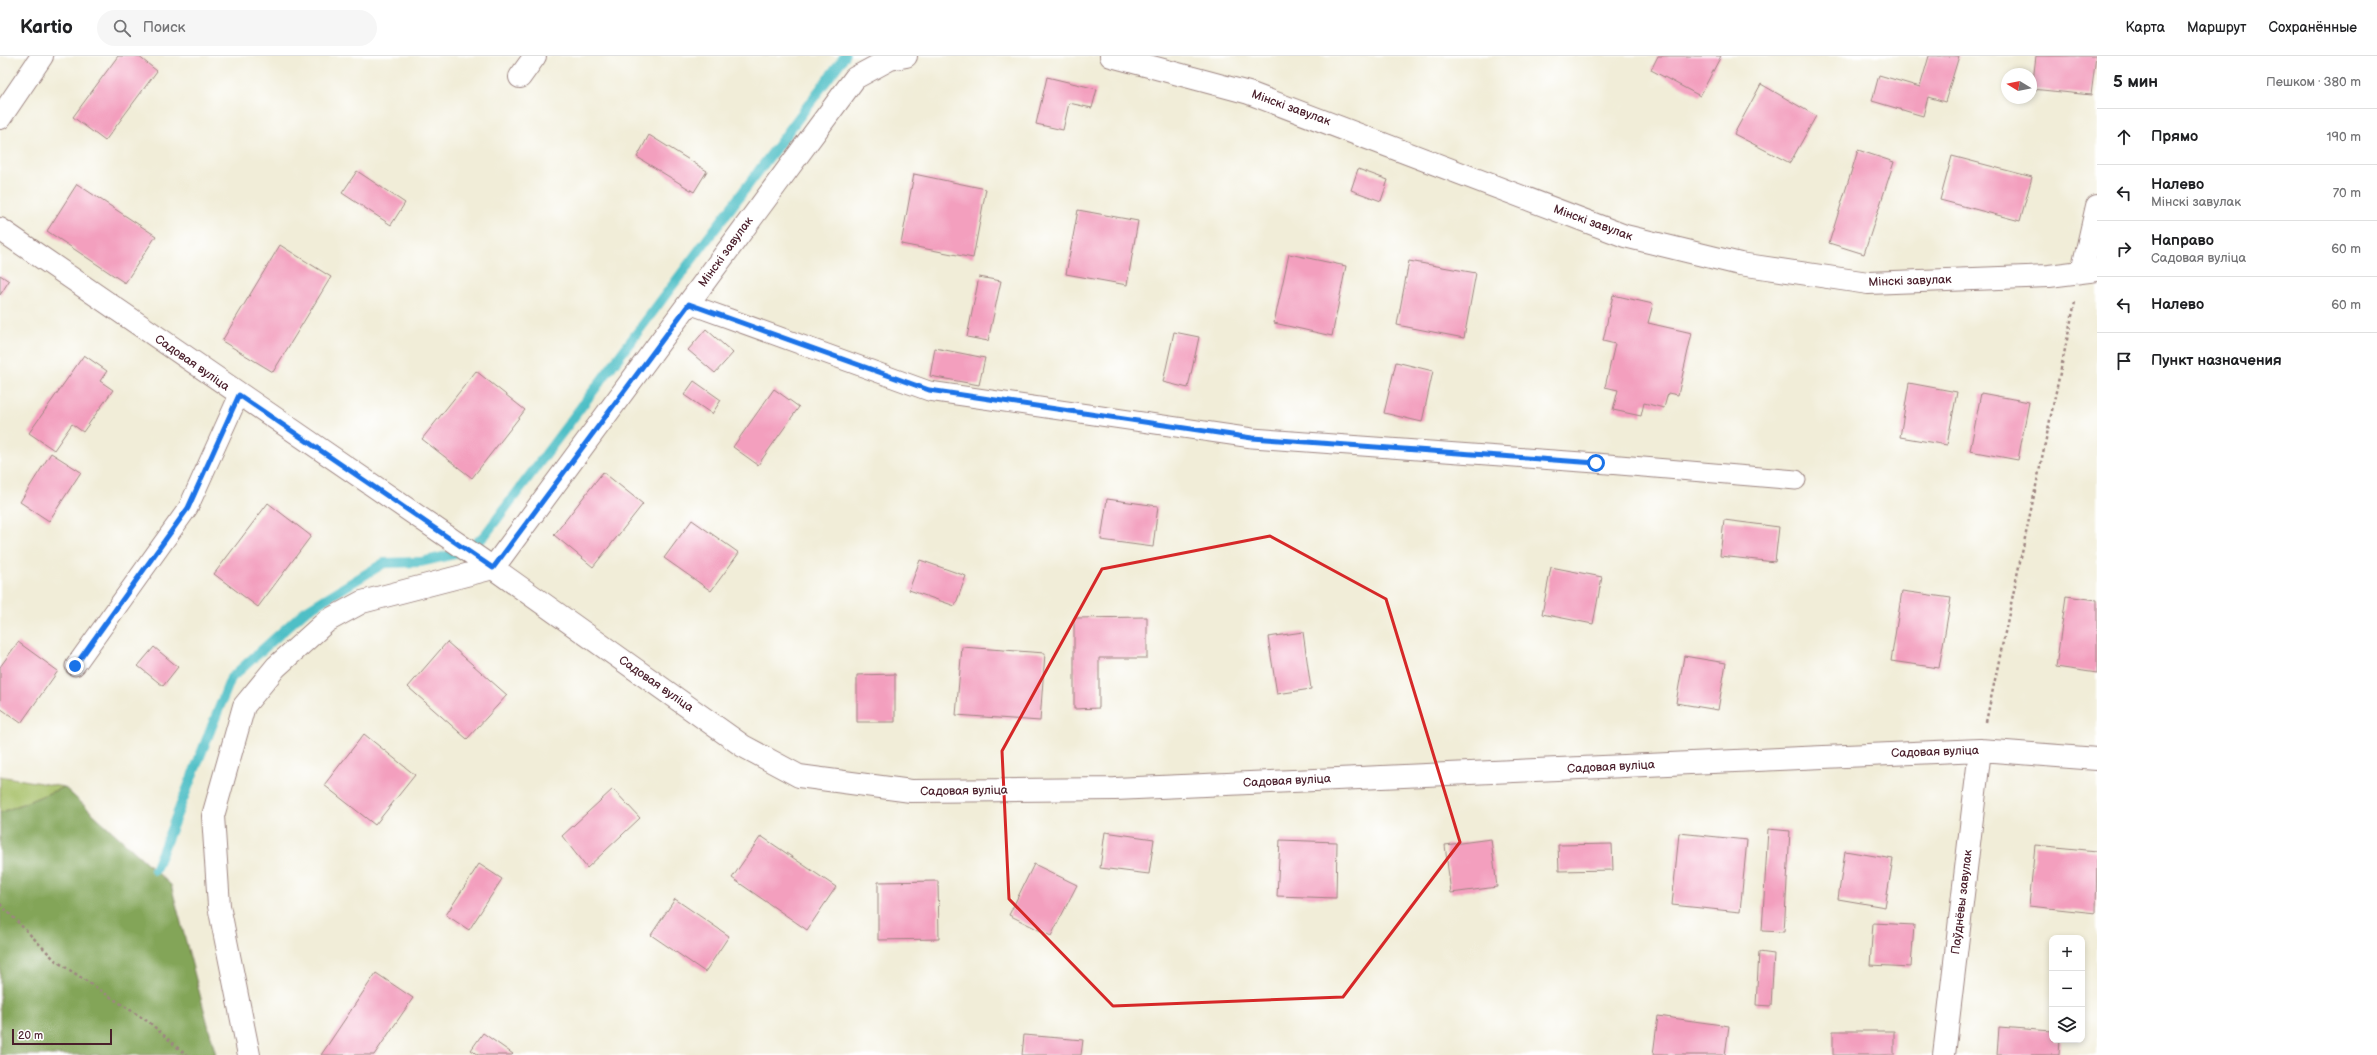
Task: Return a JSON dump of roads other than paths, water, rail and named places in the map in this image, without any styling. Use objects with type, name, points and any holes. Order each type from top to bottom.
[{"type":"street","points":[[0,118],[42,56]]},
{"type":"street","points":[[520,77],[535,56]]},
{"type":"street","name":"Мінскі завулак","points":[[493,568],[855,78],[890,59],[906,56]]},
{"type":"street","name":"Мінскі завулак","points":[[1111,56],[1249,93],[1625,236],[1740,264],[1868,283],[2049,276],[2089,271]]},
{"type":"street","points":[[2089,271],[2097,206]]},
{"type":"street","name":"Садовая вуліца","points":[[0,228],[239,395],[493,568],[744,746],[799,776],[911,791],[1123,789],[1980,750],[2097,760]]},
{"type":"street","points":[[249,1055],[219,906],[213,816],[244,706],[276,668],[327,621],[362,602],[493,568]]},
{"type":"street","name":"Паўднёвы завулак","points":[[1944,1055],[1980,750]]},
{"type":"lane","points":[[689,304],[929,390],[1252,438],[1596,463],[1796,480]]},
{"type":"lane","points":[[75,666],[188,508],[239,395]]},
{"type":"waterway","points":[[155,870],[231,678],[304,612],[384,563],[421,562],[468,551],[485,535],[845,56]]}]
